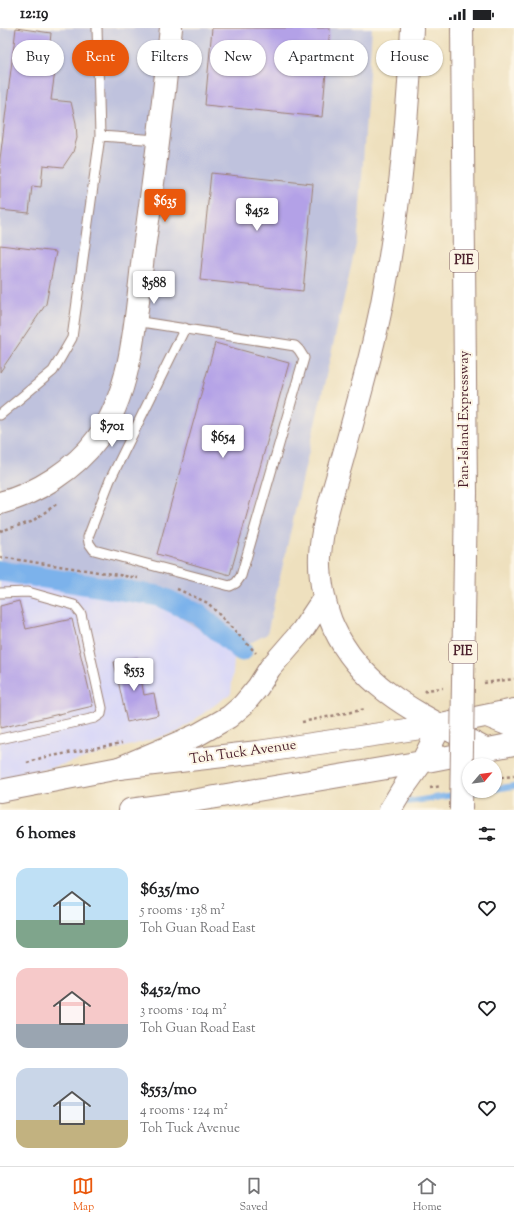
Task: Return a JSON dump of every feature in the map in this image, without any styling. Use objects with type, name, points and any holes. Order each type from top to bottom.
[{"type":"main road","points":[[0,503],[16,499],[48,483],[71,466],[97,439],[117,403],[130,355],[135,321],[159,140],[171,28]]},
{"type":"main road","points":[[412,28],[405,130],[390,255],[382,305],[356,410],[325,522],[320,558],[324,598],[334,627],[351,657],[369,678],[400,703],[487,750]]},
{"type":"main road","name":"Pan-Island Expressway","points":[[460,810],[466,493],[462,28]]},
{"type":"main road","points":[[119,768],[199,734],[229,716],[243,705],[270,668],[302,631],[324,598]]},
{"type":"main road","name":"Toh Tuck Avenue","points":[[0,791],[119,768],[258,752],[441,725],[514,710]]},
{"type":"main road","points":[[487,716],[514,727]]},
{"type":"main road","points":[[390,810],[422,762],[441,725]]},
{"type":"main road","points":[[134,810],[422,762],[514,744]]},
{"type":"lane","points":[[0,414],[53,372],[72,338],[100,136],[97,28]]},
{"type":"lane","points":[[100,136],[159,140]]},
{"type":"lane","points":[[135,321],[185,328],[295,346],[304,358],[241,576],[236,583],[230,586],[94,550],[89,543],[88,537],[110,480],[185,328]]},
{"type":"lane","points":[[0,593],[28,592],[74,605],[81,614],[102,708],[101,714],[95,718],[0,739]]},
{"type":"path","points":[[0,557],[141,579]]},
{"type":"path","points":[[171,586],[208,603],[270,668]]},
{"type":"path","points":[[20,765],[41,758],[126,742]]},
{"type":"path","points":[[502,777],[514,776]]},
{"type":"shaded area","points":[[0,28],[372,28],[358,236],[267,634],[235,651],[154,602],[0,578]]},
{"type":"shaded area","points":[[0,578],[154,602],[235,651],[231,693],[178,732],[0,782]]},
{"type":"building","points":[[16,28],[51,33],[50,40],[15,40]]},
{"type":"building","points":[[212,28],[330,28],[329,40],[274,40],[274,76],[326,76],[322,117],[205,105],[210,50],[210,76],[266,76],[266,40],[211,40]]},
{"type":"building","points":[[12,61],[12,76],[54,76],[51,100],[71,102],[76,123],[77,138],[73,152],[63,167],[43,165],[41,187],[32,186],[29,213],[0,210],[0,159]]},
{"type":"building","points":[[211,173],[313,184],[303,291],[200,280]]},
{"type":"building","points":[[0,245],[56,252],[46,304],[0,372]]},
{"type":"building","points":[[215,343],[289,363],[230,575],[157,554]]},
{"type":"building","points":[[19,601],[26,629],[72,619],[93,706],[0,728],[0,606]]},
{"type":"building","points":[[137,658],[144,695],[154,693],[158,715],[127,722],[114,662]]},
{"type":"waterway","points":[[0,571],[159,596],[198,614],[242,651]]},
{"type":"waterway","points":[[502,788],[514,786]]},
{"type":"waterway","points":[[408,802],[462,794]]}]
